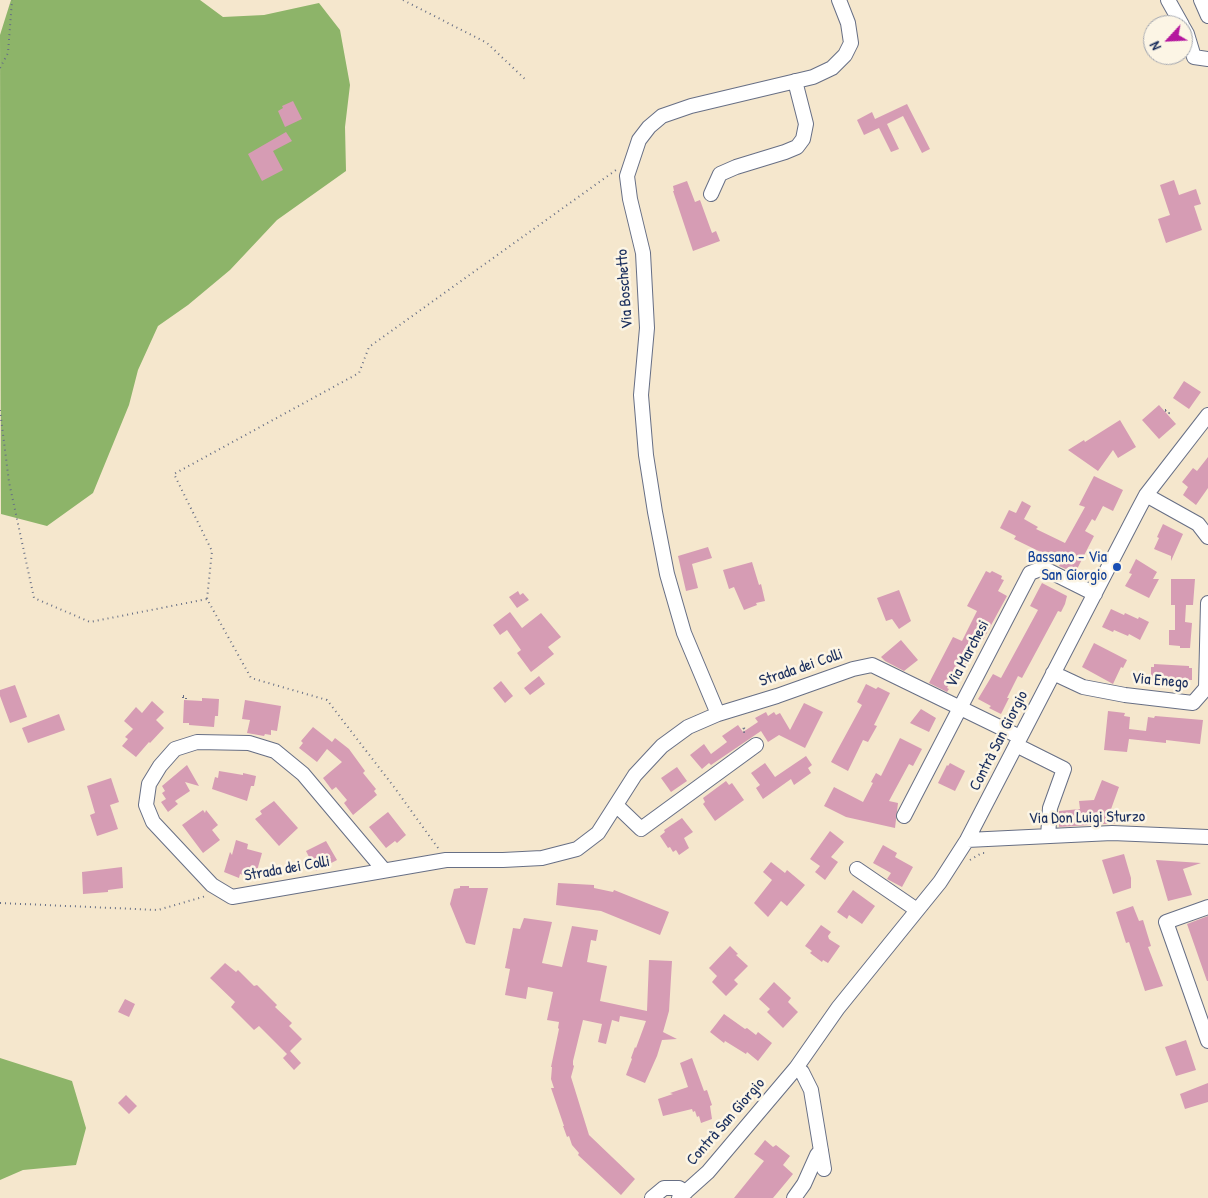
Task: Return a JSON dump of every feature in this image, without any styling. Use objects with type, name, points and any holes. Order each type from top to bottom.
[{"type":"street","name":"Via Boschetto","points":[[718,714],[684,633],[667,574],[655,512],[646,455],[641,395],[647,328],[643,253],[630,199],[627,176],[640,140],[649,127],[662,116],[691,106],[813,77],[832,68],[845,55],[851,43],[848,23],[840,0]]},
{"type":"street","points":[[1168,0],[1176,15]]},
{"type":"street","points":[[1200,0],[1208,16]]},
{"type":"street","points":[[1193,54],[1194,57],[1208,59]]},
{"type":"street","points":[[711,194],[720,174],[785,152],[797,146],[803,140],[806,124],[795,81]]},
{"type":"street","name":"Contrà San Giorgio","points":[[683,1195],[708,1172],[796,1068],[838,1008],[940,882],[967,840],[1146,495],[1208,415]]},
{"type":"street","points":[[1146,495],[1198,524],[1208,537]]},
{"type":"street","name":"Via Marchesi","points":[[904,816],[1030,573],[1043,568],[1095,594]]},
{"type":"street","name":"Via Enego","points":[[1053,674],[1083,687],[1124,695],[1194,702],[1206,688],[1208,603]]},
{"type":"street","name":"Strada dei Colli","points":[[383,870],[303,774],[275,751],[249,743],[197,742],[175,749],[160,766],[149,784],[146,805],[153,822],[212,886],[232,897],[446,860],[542,858],[577,849],[598,833],[635,775],[662,746],[688,727],[718,714],[777,696],[853,669],[872,665],[959,707],[1064,769],[1050,808],[1048,836]]},
{"type":"street","points":[[616,805],[640,829],[756,745]]},
{"type":"street","name":"Via Don Luigi Sturzo","points":[[967,840],[1112,833],[1208,837]]},
{"type":"street","points":[[857,869],[916,910]]},
{"type":"street","points":[[1208,907],[1166,922],[1208,1041]]},
{"type":"street","points":[[796,1068],[802,1072],[811,1090],[824,1168]]},
{"type":"street","points":[[794,1198],[804,1184],[816,1155],[821,1150]]},
{"type":"street","points":[[652,1198],[664,1188],[679,1188],[683,1195]]},
{"type":"path","points":[[0,68],[8,53],[12,0]]},
{"type":"path","points":[[403,0],[487,43],[527,81]]},
{"type":"path","points":[[446,860],[394,787],[327,700],[251,678],[207,599],[212,551],[174,474],[359,373],[369,347],[632,159]]},
{"type":"path","points":[[0,410],[9,482],[34,598],[90,622],[207,599]]},
{"type":"path","points":[[956,858],[964,864],[982,853],[989,852]]},
{"type":"path","points":[[0,903],[158,910],[222,891]]},
{"type":"green space","points":[[11,0],[200,0],[223,17],[264,15],[319,3],[340,30],[350,85],[345,127],[346,171],[277,220],[230,270],[188,305],[158,326],[138,370],[129,405],[93,493],[47,526],[1,514],[0,35]]},
{"type":"green space","points":[[0,1058],[72,1081],[86,1128],[76,1165],[23,1170],[0,1180]]},
{"type":"building","points":[[293,101],[302,119],[285,127],[278,111],[283,108],[282,106]]},
{"type":"building","points":[[907,104],[930,149],[922,153],[903,116],[887,124],[899,149],[891,152],[879,128],[864,135],[857,120],[872,112],[875,119]]},
{"type":"building","points":[[286,132],[292,141],[273,151],[283,170],[262,181],[248,154]]},
{"type":"building","points":[[1174,180],[1179,195],[1196,189],[1201,204],[1194,206],[1202,230],[1166,243],[1158,219],[1170,215],[1160,185]]},
{"type":"building","points":[[687,181],[695,202],[700,200],[712,233],[716,231],[720,241],[693,251],[673,191],[673,186]]},
{"type":"building","points":[[1184,381],[1201,392],[1189,409],[1173,398]]},
{"type":"building","points":[[1159,405],[1176,424],[1159,439],[1142,420]]},
{"type":"building","points":[[1120,420],[1136,447],[1118,458],[1113,450],[1098,471],[1068,450],[1084,440],[1085,442]]},
{"type":"building","points":[[1208,457],[1208,488],[1196,505],[1183,495],[1188,487],[1182,482],[1193,468],[1197,471]]},
{"type":"building","points":[[1094,476],[1123,490],[1113,511],[1103,506],[1095,521],[1092,519],[1085,531],[1094,536],[1075,573],[1059,566],[1061,562],[1014,539],[1016,536],[1000,528],[1009,510],[1016,513],[1022,501],[1031,506],[1024,519],[1038,527],[1036,529],[1065,543],[1085,507],[1079,505]]},
{"type":"building","points":[[1163,524],[1183,534],[1171,561],[1171,556],[1154,549]]},
{"type":"building","points":[[708,547],[712,558],[692,564],[698,588],[686,591],[678,556]]},
{"type":"building","points":[[1136,559],[1157,572],[1153,579],[1159,579],[1149,598],[1125,586],[1132,574],[1129,573]]},
{"type":"building","points":[[752,562],[759,585],[761,584],[765,601],[756,603],[757,605],[744,610],[734,587],[729,589],[723,570]]},
{"type":"building","points":[[986,571],[990,573],[992,571],[1002,576],[1001,579],[1004,580],[998,591],[1007,596],[983,640],[977,637],[965,660],[968,661],[964,670],[958,667],[947,688],[949,689],[947,692],[929,683],[953,637],[962,641],[977,611],[967,606]]},
{"type":"building","points":[[1171,579],[1195,579],[1193,605],[1186,605],[1185,622],[1192,623],[1190,648],[1169,645],[1169,630],[1175,630],[1175,605],[1171,605]]},
{"type":"building","points":[[1042,583],[1067,596],[1065,604],[1061,612],[1058,611],[1022,678],[1018,676],[1001,714],[989,708],[991,706],[978,699],[993,674],[1001,678],[1038,610],[1030,606]]},
{"type":"building","points":[[899,590],[911,621],[899,629],[892,619],[886,621],[877,598]]},
{"type":"building","points":[[518,591],[520,595],[523,593],[529,600],[517,608],[509,597]]},
{"type":"building","points":[[1111,609],[1149,622],[1140,640],[1129,634],[1128,636],[1102,627]]},
{"type":"building","points":[[510,612],[522,628],[541,613],[561,637],[548,647],[554,654],[531,672],[517,653],[521,650],[507,630],[500,635],[493,625]]},
{"type":"building","points":[[901,640],[918,660],[904,671],[881,657]]},
{"type":"building","points":[[1094,643],[1127,660],[1123,668],[1121,667],[1113,684],[1082,667]]},
{"type":"building","points":[[1154,664],[1189,666],[1189,668],[1192,668],[1192,680],[1189,680],[1189,682],[1154,681],[1154,679],[1151,679],[1151,667],[1154,667]]},
{"type":"building","points":[[539,676],[545,684],[530,695],[524,688]]},
{"type":"building","points":[[501,681],[513,696],[505,703],[493,688]]},
{"type":"building","points":[[866,684],[890,693],[874,725],[877,726],[868,742],[863,740],[848,771],[831,762],[862,705],[857,702]]},
{"type":"building","points":[[15,685],[27,717],[10,723],[0,696],[0,690]]},
{"type":"building","points":[[202,698],[219,699],[218,716],[215,716],[214,727],[183,723],[184,700],[202,701]]},
{"type":"building","points":[[245,700],[281,706],[277,731],[271,730],[271,735],[265,734],[264,736],[247,733],[250,720],[242,719]]},
{"type":"building","points":[[152,701],[164,712],[156,720],[164,728],[136,757],[122,746],[128,739],[125,737],[133,729],[124,721],[136,707],[142,713]]},
{"type":"building","points":[[804,703],[823,712],[805,748],[779,735],[768,742],[761,731],[711,765],[709,763],[702,769],[690,755],[704,744],[711,754],[727,742],[722,736],[738,725],[743,732],[758,722],[755,718],[766,712],[768,716],[774,712],[776,715],[780,713],[790,730]]},
{"type":"building","points":[[921,709],[936,718],[929,732],[910,723]]},
{"type":"building","points":[[1108,711],[1125,713],[1124,716],[1130,717],[1129,729],[1146,731],[1148,717],[1203,720],[1200,744],[1166,740],[1166,743],[1129,739],[1127,752],[1104,750]]},
{"type":"building","points":[[59,714],[65,730],[28,743],[22,728]]},
{"type":"building","points":[[313,727],[332,742],[335,738],[349,749],[365,771],[363,773],[376,789],[374,791],[377,795],[353,815],[344,803],[347,800],[336,787],[332,790],[323,778],[342,762],[327,749],[317,762],[299,748],[303,743],[301,741]]},
{"type":"building","points":[[900,738],[922,749],[913,766],[909,764],[889,801],[898,803],[895,828],[846,817],[824,806],[834,787],[863,802],[876,773],[881,776]]},
{"type":"building","points":[[806,756],[812,765],[808,768],[811,773],[794,785],[791,779],[763,799],[756,788],[760,785],[751,773],[765,763],[775,777]]},
{"type":"building","points":[[950,763],[965,771],[955,791],[938,783],[947,765]]},
{"type":"building","points":[[187,765],[199,786],[185,782],[190,791],[175,801],[178,804],[168,812],[161,802],[166,799],[162,793],[165,791],[162,786]]},
{"type":"building","points":[[677,767],[687,781],[671,792],[661,778]]},
{"type":"building","points":[[219,771],[256,776],[254,786],[251,786],[247,801],[212,789],[215,777],[218,778]]},
{"type":"building","points":[[111,778],[119,802],[110,805],[118,829],[97,836],[90,815],[95,813],[87,786]]},
{"type":"building","points":[[1102,780],[1119,787],[1110,812],[1119,811],[1120,823],[1059,827],[1059,811],[1080,809],[1079,801],[1094,800]]},
{"type":"building","points":[[726,781],[729,785],[732,783],[744,800],[715,821],[703,804],[705,802],[703,798]]},
{"type":"building","points":[[274,801],[298,828],[279,846],[255,819],[262,814],[260,811]]},
{"type":"building","points":[[203,810],[205,813],[206,810],[218,825],[212,830],[220,840],[203,853],[182,825]]},
{"type":"building","points":[[388,812],[406,835],[397,843],[395,841],[386,848],[369,827]]},
{"type":"building","points":[[682,818],[693,832],[684,838],[689,848],[679,855],[676,850],[673,852],[670,847],[668,848],[660,836],[665,832],[664,830]]},
{"type":"building","points":[[830,831],[844,842],[831,857],[838,862],[825,880],[815,872],[820,866],[810,859]]},
{"type":"building","points":[[236,840],[248,844],[247,849],[262,853],[255,878],[240,874],[239,878],[224,872],[230,852],[232,855]]},
{"type":"building","points":[[326,841],[337,860],[316,871],[306,851]]},
{"type":"building","points":[[883,845],[897,853],[895,857],[913,867],[902,887],[887,879],[891,873],[873,863]]},
{"type":"building","points":[[1124,854],[1131,878],[1131,888],[1113,894],[1102,860]]},
{"type":"building","points":[[1156,860],[1201,863],[1183,869],[1192,895],[1168,901]]},
{"type":"building","points":[[771,862],[785,873],[787,870],[805,885],[787,906],[781,901],[768,917],[754,903],[772,880],[763,872]]},
{"type":"building","points":[[122,867],[123,888],[108,890],[108,892],[83,894],[82,872]]},
{"type":"building","points":[[558,883],[594,885],[594,888],[613,892],[614,890],[669,912],[660,935],[601,911],[556,905]]},
{"type":"building","points":[[460,886],[488,888],[475,945],[466,943],[450,904],[454,889],[460,888]]},
{"type":"building","points":[[853,890],[875,906],[862,924],[849,915],[847,919],[837,912]]},
{"type":"building","points":[[1133,906],[1139,921],[1143,920],[1151,946],[1148,947],[1163,986],[1145,991],[1129,942],[1126,943],[1116,912]]},
{"type":"building","points":[[1208,916],[1208,981],[1207,981],[1187,924]]},
{"type":"building","points":[[524,918],[552,922],[542,963],[562,967],[572,926],[598,930],[596,941],[591,940],[587,962],[607,966],[600,1001],[647,1011],[649,960],[672,961],[669,1011],[663,1032],[677,1039],[662,1040],[645,1083],[626,1075],[646,1021],[620,1016],[619,1022],[612,1020],[606,1044],[598,1042],[602,1024],[583,1020],[573,1061],[574,1066],[571,1077],[589,1135],[635,1179],[621,1195],[578,1155],[579,1153],[572,1145],[569,1136],[567,1137],[563,1126],[551,1088],[554,1088],[551,1079],[551,1067],[559,1029],[559,1022],[547,1020],[553,992],[528,987],[526,999],[505,995],[510,969],[505,968],[513,928],[520,929]]},
{"type":"building","points":[[821,925],[831,932],[828,936],[829,939],[840,946],[828,963],[823,960],[822,962],[810,953],[812,951],[805,946]]},
{"type":"building","points":[[730,946],[738,954],[736,955],[748,966],[734,980],[738,984],[726,996],[712,982],[717,976],[709,968]]},
{"type":"building","points":[[225,963],[236,972],[238,970],[254,986],[257,985],[277,1005],[275,1007],[292,1023],[289,1026],[302,1039],[290,1051],[301,1063],[294,1070],[283,1058],[287,1054],[259,1026],[254,1030],[231,1007],[235,1002],[210,978]]},
{"type":"building","points":[[774,982],[791,998],[788,1002],[798,1012],[783,1028],[767,1012],[770,1009],[759,999]]},
{"type":"building","points":[[125,999],[135,1004],[129,1017],[118,1012]]},
{"type":"building","points":[[724,1014],[756,1035],[758,1032],[772,1043],[758,1061],[747,1052],[746,1054],[725,1041],[724,1043],[710,1032]]},
{"type":"building","points":[[1186,1040],[1196,1070],[1176,1076],[1165,1047]]},
{"type":"building","points":[[692,1058],[704,1091],[707,1090],[712,1105],[710,1106],[712,1119],[701,1123],[699,1116],[697,1117],[692,1109],[663,1116],[658,1099],[688,1087],[680,1063]]},
{"type":"building","points":[[1208,1083],[1208,1102],[1185,1109],[1180,1094]]},
{"type":"building","points":[[126,1095],[137,1106],[129,1114],[118,1103]]},
{"type":"building","points":[[765,1140],[773,1147],[776,1145],[790,1156],[783,1165],[793,1174],[773,1198],[734,1198],[764,1161],[754,1154]]},
{"type":"place","name":"Bassano - Via San Giorgio","points":[[1117,567]]}]
